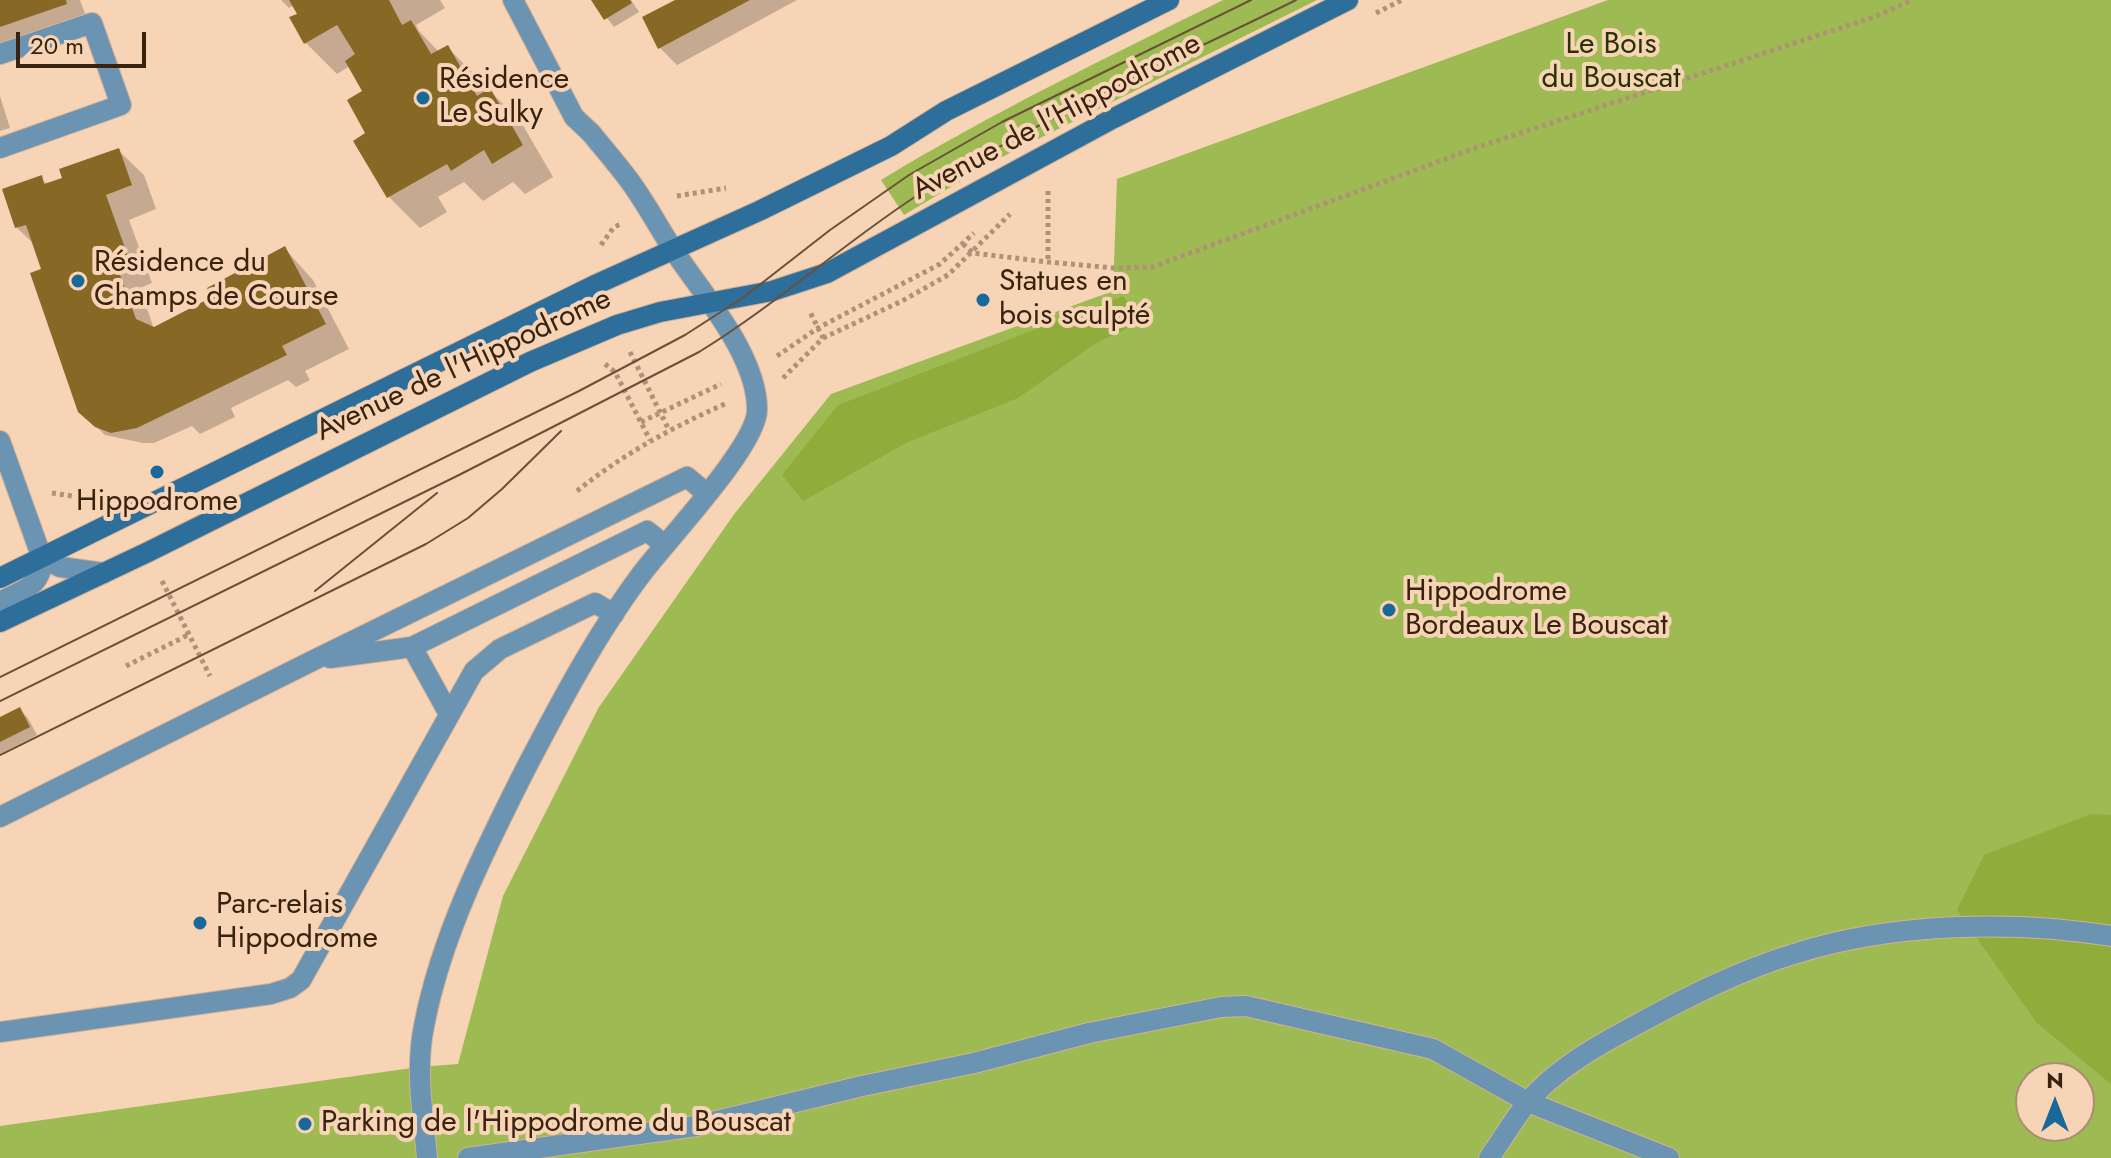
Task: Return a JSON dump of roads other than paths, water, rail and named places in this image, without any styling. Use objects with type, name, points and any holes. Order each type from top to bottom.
[{"type":"street","points":[[427,1158],[420,1054],[424,1025],[440,965],[459,912],[499,821],[553,716],[614,614],[736,458],[756,422],[757,408],[748,370],[730,333],[629,180],[574,117],[513,0]]},
{"type":"street","name":"Avenue de l'Hippodrome","points":[[0,578],[512,325],[891,146],[946,111],[1169,0]]},
{"type":"street","name":"Avenue de l'Hippodrome","points":[[0,622],[530,362],[617,325],[660,312],[772,291],[827,273],[1112,119],[1348,0]]},
{"type":"street","points":[[0,54],[92,23],[121,105],[0,148]]},
{"type":"street","points":[[0,441],[42,558],[43,573],[36,582],[0,602]]},
{"type":"street","points":[[0,817],[687,477],[706,493]]},
{"type":"street","points":[[312,661],[412,647],[647,531],[665,545]]},
{"type":"street","points":[[42,558],[60,567],[104,573]]},
{"type":"street","points":[[0,1032],[271,994],[290,988],[301,980],[474,671],[500,649],[595,603],[614,614]]},
{"type":"street","points":[[412,647],[449,714]]},
{"type":"street","points":[[1489,1158],[1528,1102],[1555,1077],[1600,1044],[1682,999],[1797,952],[1871,936],[1947,928],[2032,928],[2111,936]]},
{"type":"street","points":[[468,1158],[696,1126],[974,1063],[1089,1033],[1221,1007],[1246,1006],[1433,1049],[1528,1102],[1669,1158]]},
{"type":"tram line","points":[[0,677],[579,391],[685,335],[744,297],[830,230],[909,175],[1002,122],[1251,0]]},
{"type":"tram line","points":[[0,701],[459,475],[699,352],[757,313],[898,208],[971,162],[1063,113],[1296,0]]},
{"type":"tram line","points":[[0,755],[426,544],[468,518],[561,431]]},
{"type":"tram line","points":[[315,591],[437,493]]},
{"type":"place","name":"Résidence Le Sulky","points":[[423,98]]},
{"type":"place","name":"Résidence du Champs de Course","points":[[78,281]]},
{"type":"place","name":"Statues en bois sculpté","points":[[983,300]]},
{"type":"place","name":"Hippodrome","points":[[157,472]]},
{"type":"place","name":"Hippodrome Bordeaux Le Bouscat","points":[[1389,610]]},
{"type":"place","name":"Parc-relais Hippodrome","points":[[200,923]]},
{"type":"place","name":"Parking de l'Hippodrome du Bouscat","points":[[305,1124]]},
{"type":"park label","name":"Le Bois du Bouscat","points":[[1611,63]]}]
